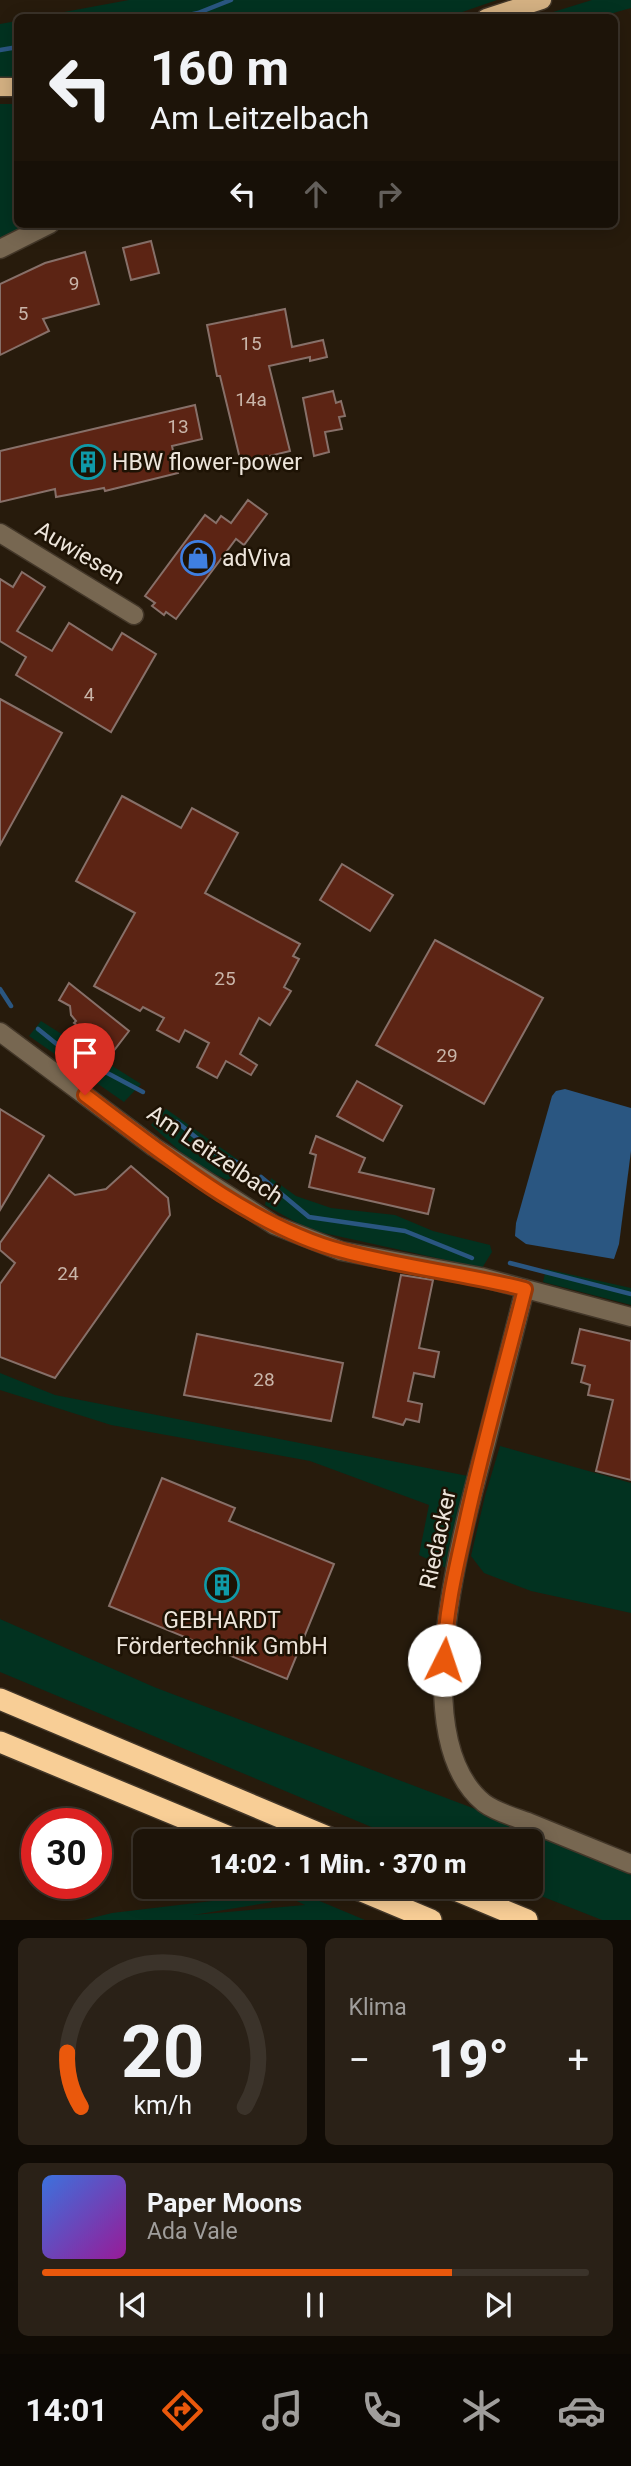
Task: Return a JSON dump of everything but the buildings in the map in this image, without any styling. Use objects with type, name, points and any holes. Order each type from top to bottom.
[{"type":"highway","points":[[0,1699],[309,1829]]},
{"type":"highway","points":[[0,1742],[210,1829]]},
{"type":"highway","points":[[381,1899],[431,1920]]},
{"type":"highway","points":[[477,1899],[527,1920]]},
{"type":"main road","points":[[498,14],[542,0]]},
{"type":"street","points":[[0,249],[42,228]]},
{"type":"street","name":"Auwiesen","points":[[0,533],[134,615]]},
{"type":"street","name":"Am Leitzelbach","points":[[0,1031],[154,1147],[274,1225],[341,1251],[481,1278],[631,1317]]},
{"type":"street","name":"Riedacker","points":[[525,1289],[454,1575],[444,1637],[443,1683],[450,1748],[459,1772],[485,1803],[631,1864]]},
{"type":"green space","points":[[129,0],[497,0],[457,14],[53,14]]},
{"type":"green space","points":[[592,0],[631,0],[631,8],[610,14],[547,14]]},
{"type":"green space","points":[[14,22],[14,79],[0,79],[0,24]]},
{"type":"green space","points":[[0,104],[14,104],[14,228],[29,228],[0,242]]},
{"type":"green space","points":[[41,1021],[141,1084],[124,1102],[29,1036]]},
{"type":"green space","points":[[166,1109],[244,1164],[240,1174],[227,1180],[195,1165],[151,1125]]},
{"type":"green space","points":[[271,1178],[296,1196],[331,1208],[395,1215],[433,1231],[490,1245],[492,1252],[482,1268],[310,1230],[265,1205]]},
{"type":"green space","points":[[546,1269],[631,1288],[631,1305],[543,1282]]},
{"type":"green space","points":[[0,1373],[55,1395],[468,1476],[448,1569],[419,1555],[429,1505],[310,1461],[111,1425],[0,1390]]},
{"type":"green space","points":[[500,1446],[631,1483],[631,1613],[531,1591],[484,1573],[471,1556]]},
{"type":"green space","points":[[0,1619],[154,1687],[524,1829],[376,1829],[0,1672]]},
{"type":"green space","points":[[543,1837],[631,1875],[631,1920],[602,1920],[543,1897]]},
{"type":"green space","points":[[229,1899],[268,1899],[272,1902],[193,1915],[305,1905],[293,1899],[315,1899],[365,1920],[84,1920],[112,1913]]},
{"type":"water","points":[[565,1089],[631,1108],[631,1151],[619,1244],[614,1259],[526,1244],[515,1236],[516,1223],[552,1096],[556,1091]]},
{"type":"waterway","points":[[193,14],[231,0]]},
{"type":"waterway","points":[[0,50],[14,48]]},
{"type":"waterway","points":[[0,989],[11,1006]]},
{"type":"waterway","points":[[38,1029],[64,1050],[143,1092]]},
{"type":"waterway","points":[[177,1122],[214,1152],[245,1166]]},
{"type":"waterway","points":[[261,1177],[309,1217],[405,1231],[472,1258]]},
{"type":"waterway","points":[[510,1263],[631,1294]]},
{"type":"place","name":"HBW flower-power","points":[[88,462]]},
{"type":"place","name":"adViva","points":[[198,558]]},
{"type":"place","name":"GEBHARDT Fördertechnik GmbH","points":[[222,1585]]},
{"type":"route","points":[[85,1095],[154,1147],[274,1225],[341,1251],[525,1289],[454,1575],[444,1637],[444,1660]]}]
